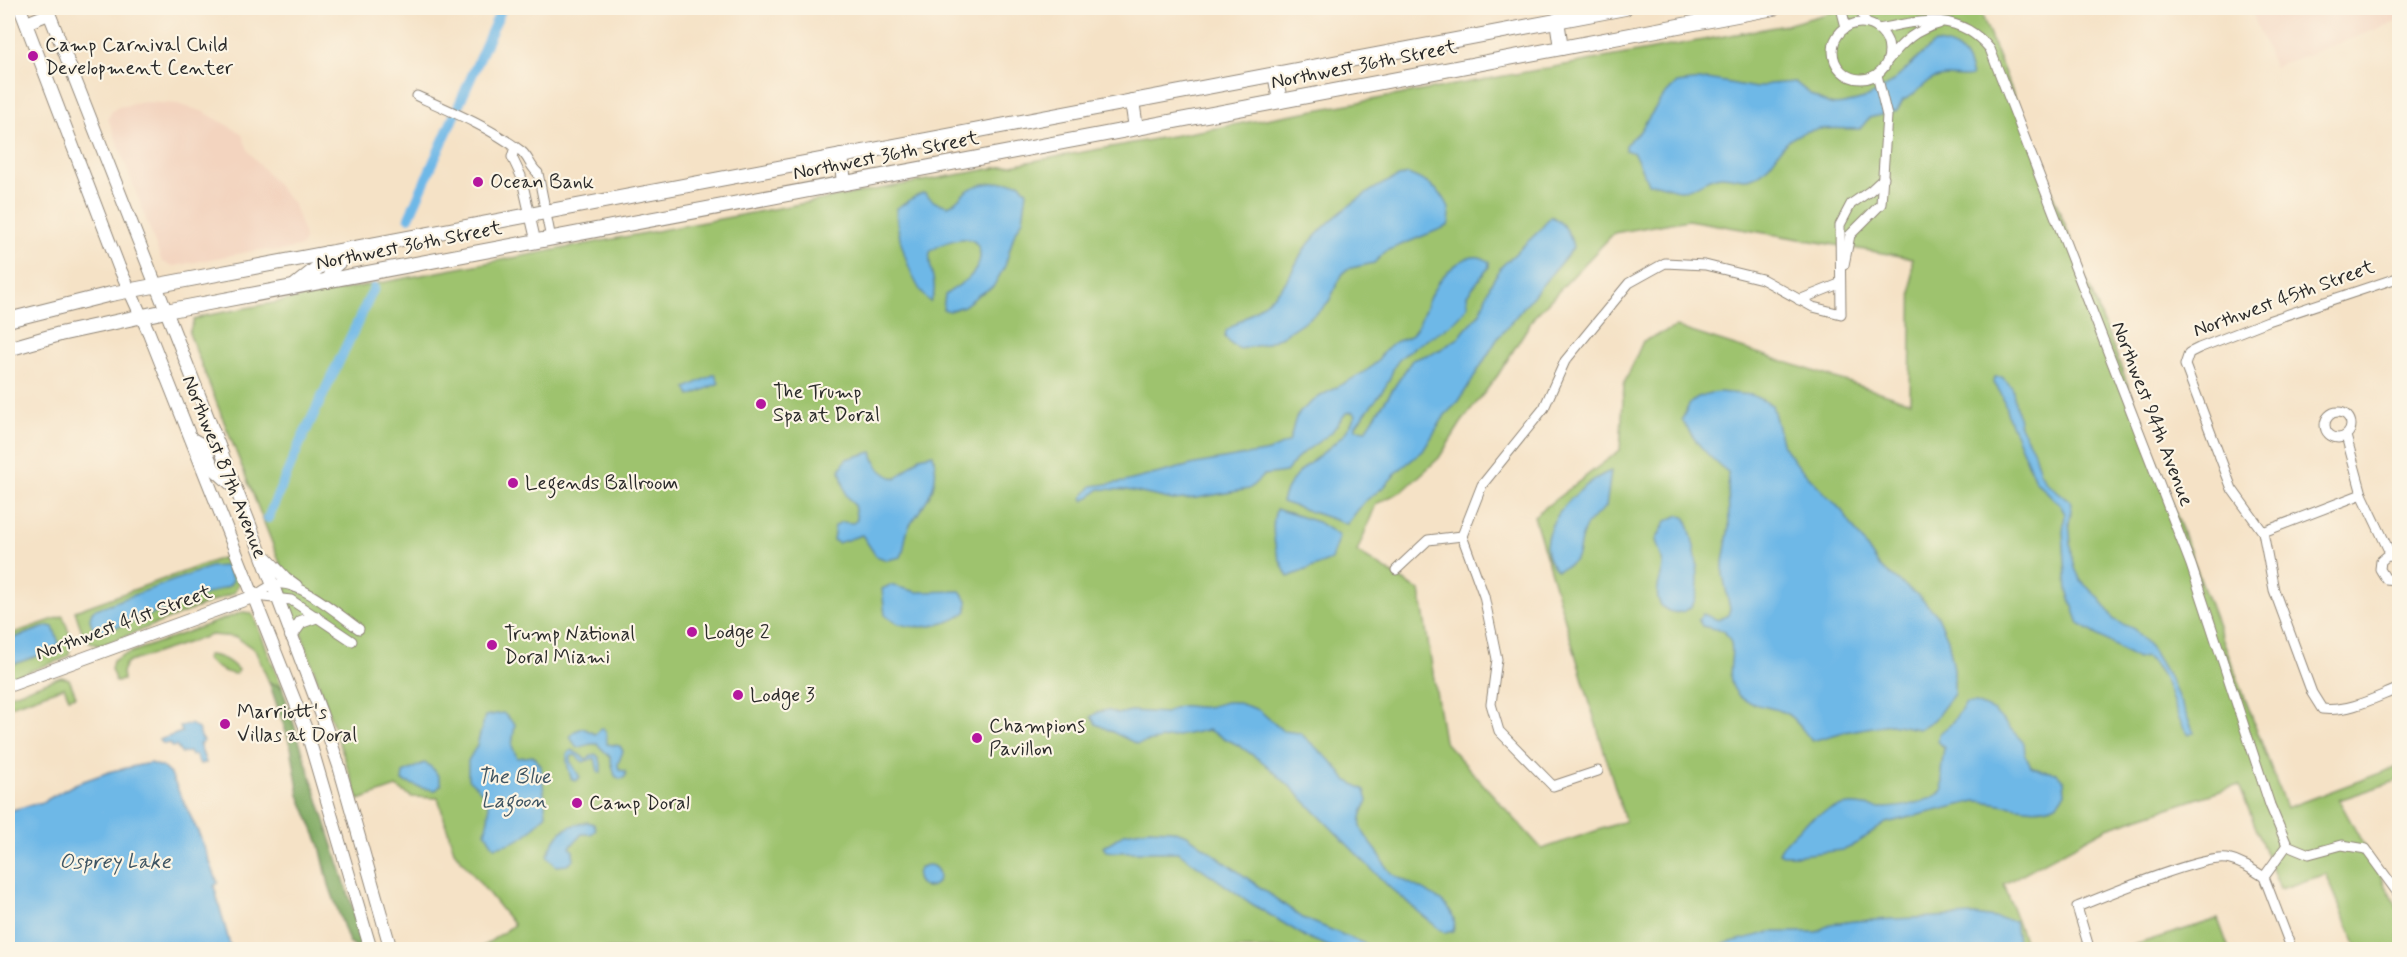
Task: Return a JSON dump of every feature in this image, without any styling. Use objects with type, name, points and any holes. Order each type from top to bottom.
[{"type":"main road","name":"Northwest 87th Avenue","points":[[20,8],[95,206],[255,596],[314,752],[371,950]]},
{"type":"main road","name":"Northwest 36th Street","points":[[8,320],[65,304],[130,290],[1625,8]]},
{"type":"main road","name":"Northwest 36th Street","points":[[8,349],[60,334],[142,316],[1774,8]]},
{"type":"main road","name":"Northwest 87th Avenue","points":[[48,11],[237,490],[334,751],[391,950]]},
{"type":"main road","points":[[26,23],[48,11]]},
{"type":"main road","points":[[1557,20],[1561,48]]},
{"type":"main road","points":[[1428,45],[1432,72]]},
{"type":"main road","points":[[1275,74],[1280,101]]},
{"type":"main road","points":[[1132,101],[1136,128]]},
{"type":"main road","points":[[841,156],[844,183]]},
{"type":"main road","points":[[328,282],[333,267],[354,248]]},
{"type":"main road","points":[[291,288],[311,275],[321,265],[327,253]]},
{"type":"main road","points":[[192,439],[203,445],[214,469],[237,490]]},
{"type":"main road","points":[[260,552],[296,586]]},
{"type":"main road","name":"Northwest 41st Street","points":[[8,686],[255,596]]},
{"type":"main road","points":[[291,636],[301,622],[315,617]]},
{"type":"street","points":[[1841,8],[1846,27]]},
{"type":"street","points":[[1860,8],[1866,23]]},
{"type":"street","name":"Northwest 94th Avenue","points":[[1879,29],[1929,20],[1948,21],[1979,36],[1990,49],[2192,566],[2270,805],[2287,845]]},
{"type":"street","points":[[1888,60],[1888,42],[1879,29],[1866,23],[1846,27],[1836,38],[1833,46],[1836,65],[1849,77],[1868,79],[1876,75],[1904,41],[1926,27],[1948,21]]},
{"type":"street","points":[[1839,284],[1850,235],[1881,204],[1887,117],[1876,75]]},
{"type":"street","points":[[417,96],[497,134],[524,153],[532,169],[538,173],[551,239]]},
{"type":"street","points":[[515,147],[512,157],[521,176],[536,242]]},
{"type":"street","points":[[1598,771],[1553,786],[1499,731],[1491,704],[1497,659],[1484,596],[1462,536],[1482,485],[1544,408],[1565,361],[1629,283],[1665,263],[1705,265],[1762,279],[1813,307],[1841,314],[1840,225],[1851,204],[1884,178]]},
{"type":"street","name":"Northwest 45th Street","points":[[2263,532],[2232,489],[2186,369],[2185,361],[2188,353],[2268,321],[2400,277]]},
{"type":"street","points":[[1799,300],[1839,284]]},
{"type":"street","points":[[2346,436],[2362,494],[2396,556],[2381,561],[2381,573],[2390,580],[2400,578]]},
{"type":"street","points":[[2362,494],[2263,532],[2274,590],[2312,693],[2322,709],[2349,708],[2400,688]]},
{"type":"street","points":[[1396,570],[1428,540],[1462,536]]},
{"type":"street","name":"Northwest 41st Street","points":[[255,596],[274,591],[283,584],[296,586]]},
{"type":"street","points":[[296,586],[359,629]]},
{"type":"street","name":"Northwest 41st Street","points":[[274,591],[352,641]]},
{"type":"street","points":[[2264,877],[2287,845],[2309,854],[2342,845],[2366,849],[2400,896]]},
{"type":"street","points":[[2088,944],[2076,907],[2200,863],[2224,859],[2245,864],[2264,877],[2292,950]]},
{"type":"shaded area","points":[[2250,8],[2399,8],[2399,21],[2274,67]]},
{"type":"shaded area","points":[[145,102],[177,104],[204,112],[241,133],[249,152],[294,205],[303,231],[302,246],[281,251],[258,250],[174,266],[162,262],[108,118],[118,107]]},
{"type":"green space","points":[[1847,8],[1979,8],[2123,372],[2286,808],[2399,766],[2399,780],[2339,800],[2399,910],[2399,949],[2358,949],[2326,874],[2280,889],[2239,785],[2107,828],[2004,884],[2027,949],[479,949],[514,925],[454,851],[438,798],[412,797],[396,787],[359,800],[302,635],[288,604],[282,568],[189,333],[194,320],[204,316],[901,185],[1786,25]],"holes":[[[1688,220],[1912,258],[1910,402],[1676,327],[1643,341],[1624,384],[1620,450],[1534,516],[1625,821],[1542,849],[1444,741],[1420,591],[1357,552],[1376,504],[1404,490],[1439,458],[1461,423],[1498,375],[1534,317],[1614,233]]]},
{"type":"green space","points":[[230,555],[239,583],[234,593],[101,646],[90,642],[83,633],[75,611]]},
{"type":"green space","points":[[243,612],[251,613],[254,617],[282,687],[269,682],[255,650],[236,637],[211,635],[126,663],[122,672],[123,680],[116,682],[111,669],[113,661],[121,656]]},
{"type":"green space","points":[[63,616],[71,638],[69,655],[8,679],[8,666],[55,650],[48,626],[8,640],[8,635]]},
{"type":"green space","points":[[208,655],[228,661],[238,670],[236,674],[216,667],[206,659]]},
{"type":"green space","points":[[61,677],[69,679],[76,696],[69,698],[64,687],[8,707],[8,696]]},
{"type":"green space","points":[[269,682],[282,687],[366,949],[360,949],[349,942],[329,885],[320,846],[299,795],[291,747]]},
{"type":"green space","points":[[2218,919],[2229,949],[2121,949]]},
{"type":"water","points":[[1935,43],[1950,46],[1960,52],[1967,61],[1972,76],[1943,76],[1933,79],[1903,100],[1897,111],[1869,118],[1860,129],[1831,128],[1802,133],[1785,144],[1759,175],[1742,179],[1716,177],[1685,190],[1679,190],[1648,183],[1634,153],[1625,150],[1625,145],[1640,131],[1661,99],[1677,83],[1708,79],[1756,88],[1769,84],[1795,82],[1820,100],[1832,105],[1842,104],[1862,99],[1885,87]]},
{"type":"water","points":[[1408,174],[1432,187],[1445,199],[1450,216],[1448,226],[1386,251],[1374,263],[1347,269],[1329,301],[1321,310],[1282,336],[1266,344],[1240,349],[1232,345],[1225,337],[1226,331],[1281,288],[1302,253],[1322,229],[1364,195]]},
{"type":"water","points":[[1005,182],[1020,183],[1027,192],[1023,219],[1014,235],[1005,266],[993,287],[964,306],[949,311],[943,309],[945,295],[971,276],[980,256],[976,243],[964,239],[956,240],[930,252],[934,290],[930,302],[911,272],[902,245],[896,208],[924,193],[935,202],[948,206],[975,186]]},
{"type":"water","points":[[1551,216],[1566,229],[1573,248],[1498,338],[1459,401],[1445,415],[1423,451],[1364,502],[1347,524],[1282,502],[1286,491],[1299,473],[1345,433],[1356,415],[1353,412],[1346,413],[1331,433],[1300,455],[1286,472],[1264,475],[1249,489],[1173,500],[1127,490],[1100,489],[1084,501],[1082,498],[1092,486],[1124,482],[1195,464],[1269,451],[1289,442],[1296,418],[1304,409],[1370,368],[1389,346],[1412,334],[1436,286],[1456,264],[1473,257],[1489,262],[1489,267],[1467,295],[1468,305],[1462,314],[1446,328],[1411,349],[1396,363],[1384,389],[1356,425],[1356,429],[1366,430],[1412,360],[1438,351],[1457,339],[1480,313],[1490,285],[1501,267],[1540,230]]},
{"type":"water","points":[[715,374],[719,383],[690,396],[686,388]]},
{"type":"water","points":[[1995,377],[2002,377],[2012,387],[2020,426],[2033,449],[2040,472],[2046,482],[2070,501],[2072,554],[2081,581],[2101,600],[2114,620],[2134,629],[2152,649],[2170,679],[2194,732],[2189,735],[2178,716],[2166,682],[2154,664],[2145,657],[2137,659],[2079,624],[2067,590],[2063,532],[2065,514],[2060,505],[2035,480],[2009,419],[2002,395],[1994,383]]},
{"type":"water","points":[[1719,392],[1752,395],[1772,405],[1783,446],[1795,462],[1842,511],[1880,567],[1920,597],[1938,616],[1948,639],[1954,669],[1954,694],[1934,720],[1919,729],[1890,724],[1844,732],[1812,741],[1787,714],[1756,705],[1742,699],[1736,693],[1731,680],[1730,640],[1724,631],[1702,626],[1698,619],[1703,614],[1718,620],[1728,615],[1730,609],[1723,575],[1729,527],[1728,472],[1702,449],[1682,420],[1691,402],[1699,396]]},
{"type":"water","points":[[872,452],[880,469],[896,479],[920,457],[933,454],[935,465],[931,493],[908,529],[901,557],[887,560],[876,556],[862,535],[838,543],[833,540],[835,526],[841,522],[853,523],[857,520],[854,505],[846,495],[840,470],[846,459]]},
{"type":"water","points":[[1611,471],[1606,507],[1587,525],[1577,558],[1557,570],[1548,557],[1546,542],[1551,527],[1572,498],[1585,486]]},
{"type":"water","points":[[1276,509],[1318,522],[1339,536],[1331,560],[1288,577],[1275,544],[1273,527]]},
{"type":"water","points":[[1679,515],[1686,518],[1689,526],[1698,581],[1692,606],[1682,612],[1676,612],[1665,609],[1658,598],[1657,590],[1663,566],[1656,540],[1666,521]]},
{"type":"water","points":[[226,566],[233,580],[229,586],[103,632],[95,630],[91,623],[90,616],[93,610],[210,567]]},
{"type":"water","points":[[890,585],[917,592],[960,591],[967,600],[967,611],[959,617],[938,625],[914,627],[903,625],[885,615],[882,589]]},
{"type":"water","points":[[48,626],[53,627],[59,643],[55,650],[8,666],[8,640]]},
{"type":"water","points":[[1235,702],[1259,710],[1283,731],[1300,733],[1334,764],[1346,780],[1365,790],[1368,801],[1361,818],[1362,831],[1391,873],[1444,903],[1454,921],[1453,931],[1445,933],[1439,929],[1389,887],[1293,789],[1264,763],[1238,745],[1208,730],[1137,744],[1096,724],[1091,717],[1107,710],[1118,714],[1131,711],[1166,713],[1182,706],[1207,707]]},
{"type":"water","points":[[1966,703],[1976,703],[1994,711],[2024,743],[2025,754],[2031,766],[2042,771],[2057,773],[2064,781],[2065,793],[2057,803],[2038,809],[1976,801],[1886,823],[1857,843],[1842,850],[1800,855],[1779,853],[1796,831],[1827,811],[1849,805],[1877,808],[1902,806],[1929,799],[1943,791],[1941,772],[1944,748],[1938,741],[1939,734],[1950,725]]},
{"type":"water","name":"The Blue Lagoon","points":[[503,713],[515,724],[512,746],[517,758],[533,756],[541,766],[546,814],[518,840],[494,847],[485,832],[489,814],[488,802],[481,791],[468,779],[468,761],[477,745],[485,716]]},
{"type":"water","points":[[191,724],[198,729],[203,742],[199,744],[206,763],[200,764],[195,755],[191,756],[189,752],[181,753],[176,746],[172,747],[170,743],[164,744],[159,740],[182,732],[180,727]]},
{"type":"water","points":[[583,728],[595,734],[603,728],[607,744],[620,746],[623,751],[618,764],[619,770],[625,771],[624,778],[620,779],[615,776],[610,757],[597,744],[577,748],[570,737],[575,731]]},
{"type":"water","points":[[572,750],[586,759],[595,754],[601,762],[601,773],[598,772],[595,758],[583,762],[575,755],[571,756],[570,761],[580,777],[575,781],[571,778],[567,754]]},
{"type":"water","name":"Osprey Lake","points":[[150,763],[162,767],[171,775],[199,834],[218,883],[214,886],[231,949],[8,949],[8,811],[43,802],[75,784],[112,771]]},
{"type":"water","points":[[424,763],[433,769],[439,778],[441,785],[436,790],[402,781],[403,773]]},
{"type":"water","points":[[587,822],[594,824],[596,830],[591,834],[582,834],[570,847],[574,860],[567,865],[556,866],[547,856],[557,836],[566,828]]},
{"type":"water","points":[[1148,829],[1172,830],[1187,835],[1303,918],[1377,949],[1335,949],[1306,937],[1252,904],[1178,852],[1113,852],[1106,851],[1103,847],[1125,833]]},
{"type":"water","points":[[928,865],[936,868],[939,876],[936,884],[928,887],[920,884],[917,876],[920,868]]},
{"type":"water","points":[[1974,915],[2015,921],[2018,942],[2004,950],[1721,949],[1722,944],[1772,932],[1817,932],[1830,924]]},
{"type":"waterway","points":[[409,217],[502,8]]},
{"type":"waterway","points":[[268,518],[300,443],[374,288]]},
{"type":"place","name":"Camp Carnival Child Development Center","points":[[33,56]]},
{"type":"place","name":"Ocean Bank","points":[[478,182]]},
{"type":"place","name":"The Trump Spa at Doral","points":[[761,404]]},
{"type":"place","name":"Legends Ballroom","points":[[513,483]]},
{"type":"place","name":"Lodge 2","points":[[692,632]]},
{"type":"place","name":"Trump National Doral Miami","points":[[492,645]]},
{"type":"place","name":"Lodge 3","points":[[738,695]]},
{"type":"place","name":"Marriott's Villas at Doral","points":[[225,724]]},
{"type":"place","name":"Champions Pavillon","points":[[977,738]]},
{"type":"place","name":"Camp Doral","points":[[577,803]]}]
